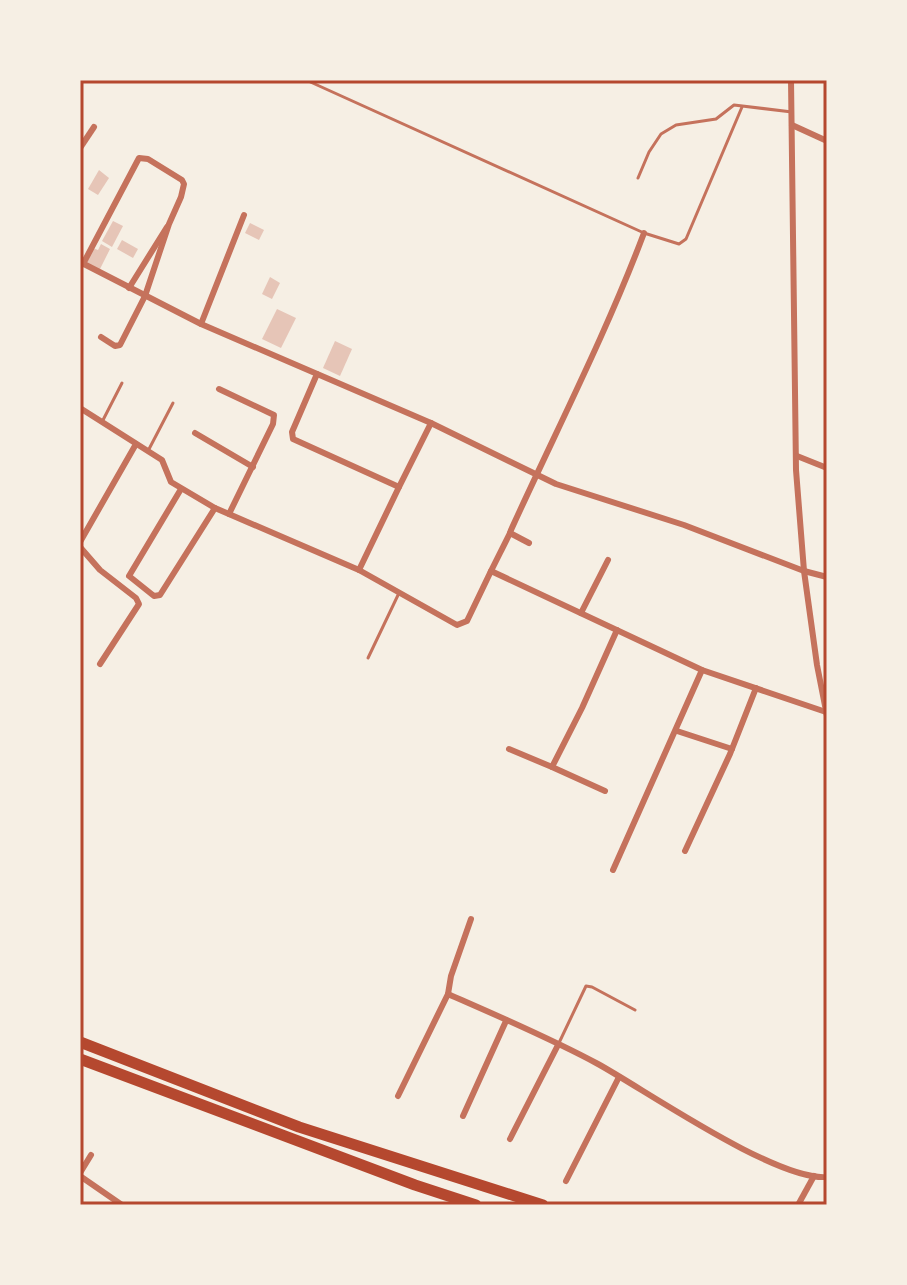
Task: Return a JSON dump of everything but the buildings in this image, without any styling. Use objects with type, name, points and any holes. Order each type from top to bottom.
[{"type":"highway","points":[[80,1042],[299,1127],[543,1205]]},
{"type":"highway","points":[[80,1059],[476,1205]]},
{"type":"street","points":[[791,80],[796,470],[804,571],[827,714]]},
{"type":"street","points":[[792,125],[827,141]]},
{"type":"street","points":[[80,149],[94,127]]},
{"type":"street","points":[[101,337],[115,346],[120,345],[145,296],[184,184],[177,175],[148,159],[139,158],[81,263],[129,288],[145,296],[201,324],[431,423],[556,484],[684,525],[827,577]]},
{"type":"street","points":[[201,324],[244,215]]},
{"type":"street","points":[[129,288],[169,224]]},
{"type":"street","points":[[80,408],[162,460],[171,482],[181,489],[215,508],[359,570],[457,625],[462,624],[467,621],[583,377],[644,233]]},
{"type":"street","points":[[317,374],[292,432],[293,439],[399,487]]},
{"type":"street","points":[[219,389],[274,415],[273,424],[229,514]]},
{"type":"street","points":[[359,570],[431,423]]},
{"type":"street","points":[[195,433],[253,467]]},
{"type":"street","points":[[100,664],[139,604],[136,598],[100,570],[80,544],[136,444]]},
{"type":"street","points":[[797,456],[827,468]]},
{"type":"street","points":[[181,489],[128,577],[154,596],[160,595],[215,508]]},
{"type":"street","points":[[510,533],[529,543]]},
{"type":"street","points":[[581,613],[608,560]]},
{"type":"street","points":[[491,571],[702,670],[827,714]]},
{"type":"street","points":[[552,767],[617,630]]},
{"type":"street","points":[[817,665],[827,669]]},
{"type":"street","points":[[613,870],[702,670]]},
{"type":"street","points":[[685,851],[756,688]]},
{"type":"street","points":[[677,731],[732,749]]},
{"type":"street","points":[[509,749],[605,791]]},
{"type":"street","points":[[398,1096],[448,994],[451,976],[471,919]]},
{"type":"street","points":[[448,994],[558,1045],[784,1168],[827,1177]]},
{"type":"street","points":[[463,1116],[506,1021]]},
{"type":"street","points":[[510,1139],[558,1045]]},
{"type":"street","points":[[566,1181],[619,1077]]},
{"type":"street","points":[[91,1155],[80,1174],[122,1205]]},
{"type":"street","points":[[798,1205],[814,1176]]},
{"type":"lane","points":[[306,80],[644,233],[679,244],[686,239],[742,107]]},
{"type":"lane","points":[[638,178],[661,134],[676,125],[716,119],[734,105],[792,112]]},
{"type":"lane","points":[[102,422],[122,383]]},
{"type":"lane","points":[[148,451],[173,403]]},
{"type":"lane","points":[[368,658],[399,593]]},
{"type":"lane","points":[[558,1045],[586,986],[635,1010]]}]
